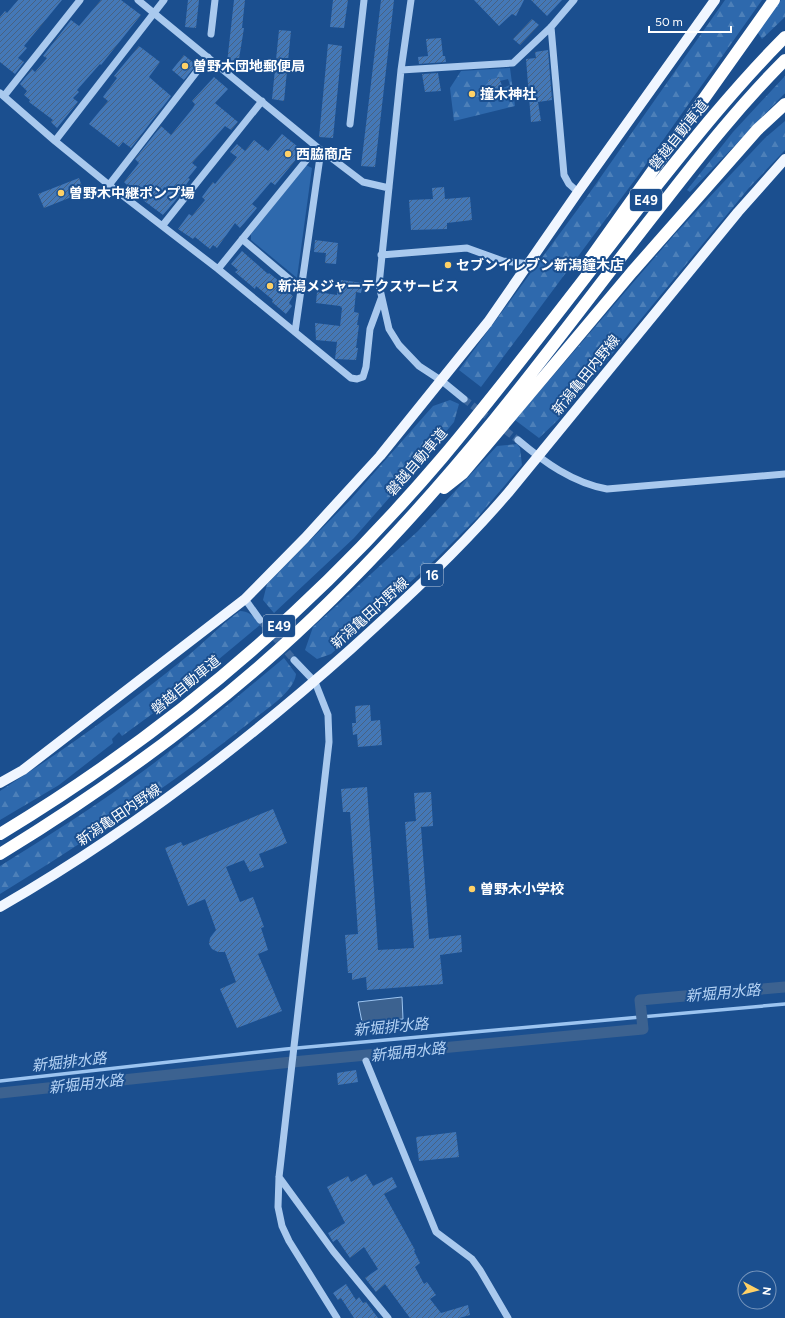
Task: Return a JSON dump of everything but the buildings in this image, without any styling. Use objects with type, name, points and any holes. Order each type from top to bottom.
[{"type":"highway","points":[[514,368],[774,0]]},
{"type":"highway","name":"磐越自動車道","points":[[0,834],[43,808],[106,766],[193,700],[321,587],[406,498],[460,435],[664,176],[731,95],[785,37]]},
{"type":"highway","name":"E49","points":[[0,854],[54,821],[116,779],[214,704],[277,651],[331,599],[419,509],[499,414],[708,147],[785,60]]},
{"type":"highway","points":[[419,509],[463,473],[632,272],[758,130],[785,104]]},
{"type":"highway","points":[[758,130],[785,109]]},
{"type":"main road","points":[[0,783],[23,770],[245,599],[306,538],[380,456],[442,381],[488,322],[578,192],[715,0]]},
{"type":"main road","name":"新潟亀田内野線","points":[[0,907],[90,852],[186,785],[315,682],[444,563],[479,527],[738,212],[785,159]]},
{"type":"street","points":[[80,0],[2,94],[55,141],[109,185],[163,226],[195,253],[218,269],[351,378],[357,379],[363,376],[366,367],[370,329],[381,299]]},
{"type":"street","points":[[138,0],[319,148],[363,182],[389,188]]},
{"type":"street","points":[[55,141],[155,14],[164,0]]},
{"type":"street","points":[[211,34],[215,0]]},
{"type":"street","points":[[350,124],[364,0]]},
{"type":"street","points":[[411,0],[401,70],[379,285],[389,329],[399,345],[419,366],[442,381],[464,399]]},
{"type":"street","points":[[401,70],[514,63],[551,27],[574,0]]},
{"type":"street","points":[[551,27],[564,174],[569,184],[578,192]]},
{"type":"street","points":[[109,185],[208,57]]},
{"type":"street","points":[[163,226],[262,101]]},
{"type":"street","points":[[218,269],[319,148]]},
{"type":"street","points":[[295,332],[319,148]]},
{"type":"street","points":[[242,239],[301,290]]},
{"type":"street","points":[[381,255],[467,248],[504,261],[529,264]]},
{"type":"street","points":[[518,440],[538,456],[565,474],[593,486],[607,489],[785,474]]},
{"type":"street","points":[[245,599],[260,620]]},
{"type":"street","points":[[294,660],[315,682],[328,715],[329,742],[279,1177],[278,1207],[282,1226],[289,1241],[337,1318]]},
{"type":"street","points":[[366,1061],[436,1232],[472,1259],[508,1318]]},
{"type":"street","points":[[279,1177],[333,1251],[388,1318]]},
{"type":"green space","points":[[725,0],[762,0],[637,177],[481,387],[459,370],[586,198]]},
{"type":"green space","points":[[781,0],[785,0],[785,17],[762,39],[756,30]]},
{"type":"green space","name":"撞木神社","points":[[510,68],[515,106],[454,121],[450,88],[461,71]],"holes":[[[499,77],[500,81],[508,79],[510,85],[503,88],[504,92],[493,96],[492,92],[488,93],[486,85],[489,83],[489,80]]]},
{"type":"green space","points":[[785,76],[785,93],[690,192],[687,190],[733,132]]},
{"type":"green space","points":[[785,121],[785,150],[748,189],[558,420],[539,438],[515,420],[674,235],[765,138]]},
{"type":"green space","points":[[306,165],[312,168],[297,278],[251,240],[251,234]]},
{"type":"green space","points":[[450,400],[459,404],[454,422],[354,538],[274,613],[263,600],[267,584],[351,499],[433,406]]},
{"type":"green space","points":[[517,444],[520,448],[522,465],[477,518],[438,557],[331,654],[317,659],[305,650],[313,627],[418,531],[497,446]]},
{"type":"green space","points":[[240,611],[249,613],[260,625],[159,709],[122,736],[119,732],[112,739],[113,743],[59,785],[0,820],[0,791],[71,744],[163,676]]},
{"type":"green space","points":[[284,658],[296,674],[290,688],[277,701],[158,791],[64,854],[0,894],[0,866],[125,785],[196,730]]},
{"type":"shaded area","points":[[402,997],[403,1019],[362,1022],[358,1002]]},
{"type":"waterway","name":"新堀用水路","points":[[0,1093],[282,1063],[643,1029],[640,1000],[785,987]]},
{"type":"waterway","name":"新堀排水路","points":[[0,1081],[286,1049],[785,1004]]},
{"type":"tunnel","points":[[464,399],[518,440]]},
{"type":"tunnel","points":[[260,620],[294,660]]},
{"type":"place","name":"曽野木団地郵便局","points":[[185,66]]},
{"type":"place","name":"撞木神社","points":[[472,94]]},
{"type":"place","name":"西脇商店","points":[[288,154]]},
{"type":"place","name":"曽野木中継ポンプ場","points":[[61,193]]},
{"type":"place","name":"セブンイレブン新潟鐘木店","points":[[448,265]]},
{"type":"place","name":"新潟メジャーテクスサービス","points":[[270,286]]},
{"type":"place","name":"曽野木小学校","points":[[472,889]]}]
